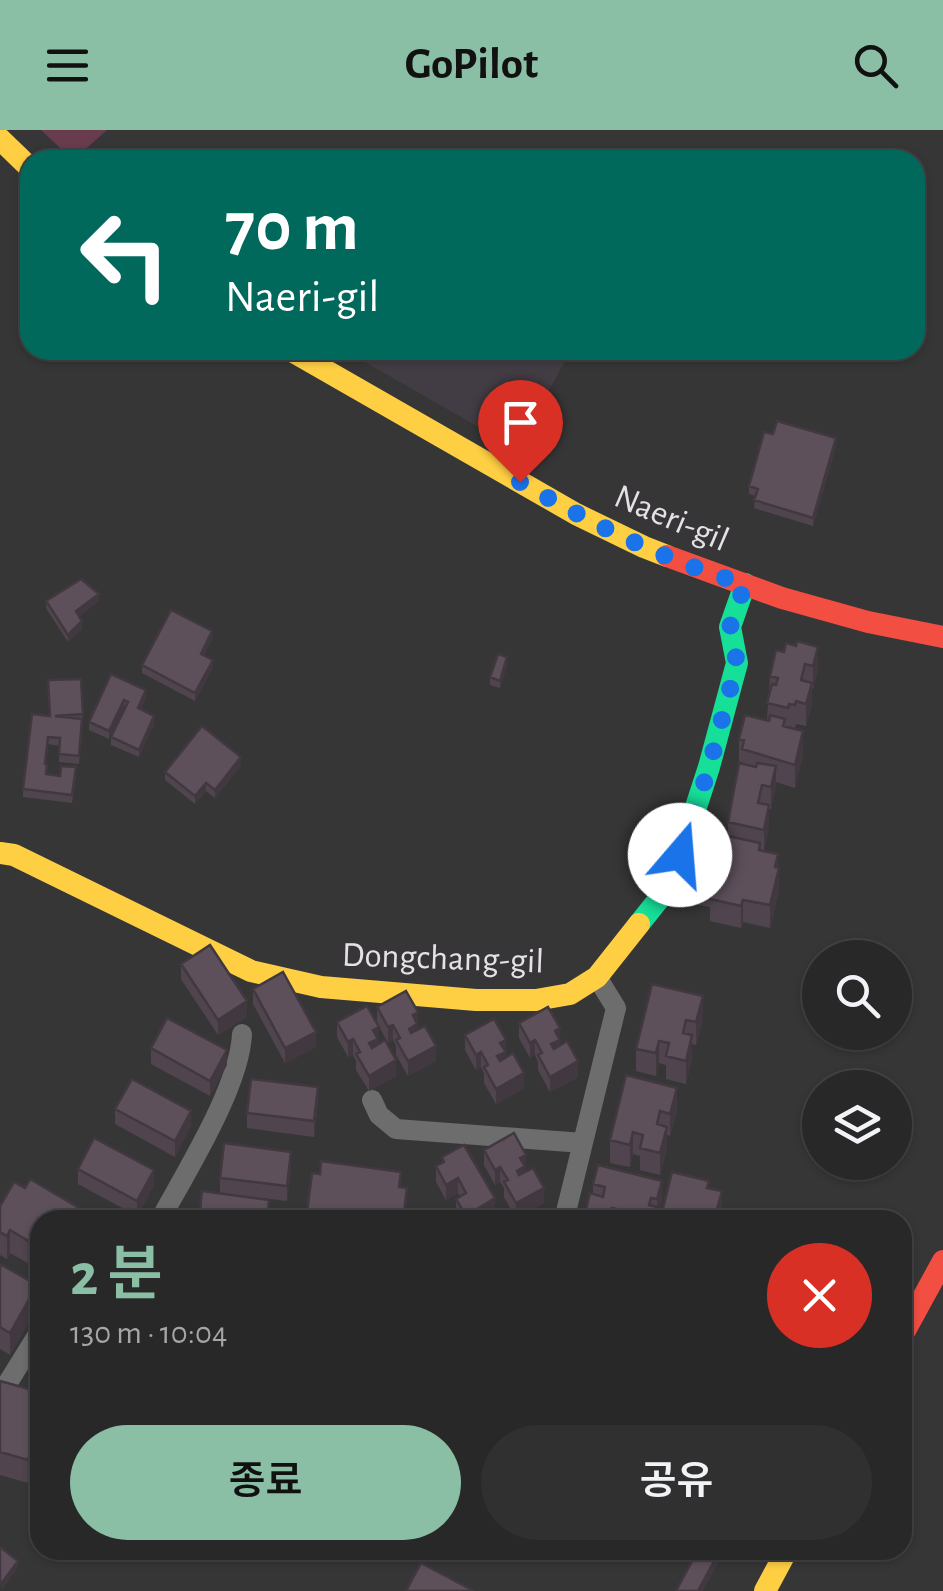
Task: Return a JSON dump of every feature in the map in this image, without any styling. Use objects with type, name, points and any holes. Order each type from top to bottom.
[{"type":"street","points":[[0,139],[20,158]]},
{"type":"street","name":"Naeri-gil","points":[[307,360],[576,514],[644,547],[829,612],[943,637]]},
{"type":"street","name":"Dongchang-gil","points":[[0,853],[14,855],[251,971],[322,988],[476,1000],[536,1000],[570,994],[597,977],[670,884],[709,768],[737,663],[730,627],[745,584]]},
{"type":"street","points":[[566,1210],[616,1008],[597,977]]},
{"type":"street","points":[[165,1210],[218,1112],[241,1052],[242,1034]]},
{"type":"street","points":[[372,1100],[380,1115],[396,1129],[583,1143]]},
{"type":"street","points":[[912,1318],[943,1262]]},
{"type":"street","points":[[9,1390],[30,1350]]},
{"type":"street","points":[[765,1591],[782,1560]]},
{"type":"shaded area","points":[[41,130],[107,130],[84,150],[62,150]]},
{"type":"shaded area","points":[[361,360],[566,360],[517,449]]},
{"type":"building","points":[[777,421],[836,438],[813,518],[754,500],[758,489],[749,486],[764,432],[773,434]]},
{"type":"building","points":[[81,579],[99,594],[76,611],[82,621],[68,635],[46,601]]},
{"type":"building","points":[[171,610],[212,631],[201,654],[213,660],[195,693],[142,665]]},
{"type":"building","points":[[797,641],[818,647],[813,666],[805,664],[801,680],[812,683],[806,704],[796,701],[788,708],[767,703],[772,684],[776,685],[778,678],[770,676],[776,650],[784,652],[786,643],[796,646]]},
{"type":"building","points":[[498,654],[507,657],[500,681],[490,677]]},
{"type":"building","points":[[111,674],[146,690],[138,708],[154,716],[139,750],[111,737],[128,702],[124,700],[109,731],[89,722]]},
{"type":"building","points":[[81,679],[83,714],[55,716],[82,719],[79,756],[59,754],[60,738],[48,737],[45,764],[46,774],[60,776],[61,766],[76,767],[72,795],[23,789],[32,714],[50,716],[48,680]]},
{"type":"building","points":[[745,715],[769,721],[770,715],[785,719],[783,726],[803,731],[795,765],[742,749],[744,740],[739,739]]},
{"type":"building","points":[[202,726],[241,757],[215,790],[206,783],[195,796],[165,772]]},
{"type":"building","points":[[739,763],[776,766],[771,787],[762,785],[758,803],[769,805],[764,830],[728,822]]},
{"type":"building","points":[[728,836],[760,843],[759,850],[778,854],[775,867],[779,868],[770,905],[743,900],[741,906],[710,899],[713,886],[698,882],[703,858],[722,863]]},
{"type":"building","points":[[210,945],[247,1001],[218,1020],[181,964]]},
{"type":"building","points":[[283,972],[316,1032],[285,1048],[253,989]]},
{"type":"building","points":[[652,984],[703,996],[696,1022],[686,1020],[683,1033],[692,1035],[686,1061],[666,1056],[669,1043],[659,1041],[656,1053],[636,1049]]},
{"type":"building","points":[[406,991],[418,1012],[413,1015],[417,1024],[409,1029],[411,1033],[425,1026],[436,1046],[408,1061],[393,1025],[388,1027],[377,1007]]},
{"type":"building","points":[[367,1006],[379,1027],[373,1030],[378,1039],[369,1043],[372,1048],[385,1040],[396,1060],[369,1076],[356,1054],[360,1052],[353,1039],[348,1042],[337,1022]]},
{"type":"building","points":[[548,1007],[560,1028],[555,1031],[560,1040],[551,1044],[554,1049],[567,1041],[578,1061],[550,1077],[535,1040],[530,1043],[519,1023]]},
{"type":"building","points":[[167,1018],[227,1050],[210,1081],[151,1048]]},
{"type":"building","points":[[494,1019],[506,1040],[500,1043],[506,1052],[497,1056],[500,1061],[513,1053],[524,1073],[496,1089],[481,1052],[476,1055],[465,1035]]},
{"type":"building","points":[[626,1075],[677,1088],[670,1114],[660,1111],[657,1124],[667,1127],[660,1153],[640,1148],[643,1135],[633,1132],[630,1145],[610,1140]]},
{"type":"building","points":[[132,1079],[191,1111],[175,1141],[115,1109]]},
{"type":"building","points":[[251,1079],[318,1087],[314,1121],[247,1113]]},
{"type":"building","points":[[514,1133],[526,1155],[520,1158],[525,1166],[517,1171],[519,1175],[533,1168],[544,1188],[516,1203],[504,1182],[508,1180],[500,1167],[495,1170],[484,1150]]},
{"type":"building","points":[[94,1138],[154,1170],[137,1201],[78,1169]]},
{"type":"building","points":[[224,1143],[291,1152],[287,1186],[220,1178]]},
{"type":"building","points":[[464,1145],[495,1198],[476,1210],[462,1210],[456,1199],[466,1193],[458,1178],[446,1185],[436,1166],[444,1162],[442,1157]]},
{"type":"building","points":[[321,1161],[401,1172],[399,1187],[407,1188],[404,1210],[307,1210],[312,1173],[320,1174]]},
{"type":"building","points":[[598,1165],[662,1181],[657,1199],[651,1198],[649,1205],[656,1210],[586,1210],[590,1193],[603,1197],[605,1187],[593,1184]]},
{"type":"building","points":[[672,1172],[709,1181],[707,1188],[722,1191],[717,1210],[662,1210]]},
{"type":"building","points":[[30,1179],[79,1208],[30,1210],[30,1242],[10,1230],[7,1236],[0,1232],[0,1206],[14,1182],[25,1188]]},
{"type":"building","points":[[202,1191],[269,1200],[268,1210],[200,1210]]},
{"type":"building","points":[[0,1264],[30,1281],[30,1297],[10,1333],[0,1327]]},
{"type":"building","points":[[0,1381],[30,1389],[30,1453],[28,1460],[0,1452]]},
{"type":"building","points":[[0,1547],[18,1561],[1,1584],[0,1583]]},
{"type":"building","points":[[693,1560],[715,1560],[698,1591],[676,1591]]},
{"type":"building","points":[[421,1563],[474,1591],[406,1591]]},
{"type":"traffic: fast","points":[[639,924],[671,884],[709,767],[737,663],[730,627],[745,584]]},
{"type":"traffic: slow","points":[[0,139],[20,158]]},
{"type":"traffic: slow","points":[[307,360],[576,514],[667,556]]},
{"type":"traffic: slow","points":[[0,853],[14,855],[251,971],[321,987],[476,1000],[536,1000],[570,994],[597,977],[639,924]]},
{"type":"traffic: slow","points":[[765,1591],[782,1560]]},
{"type":"traffic: jam","points":[[667,556],[782,598],[868,622],[943,637]]},
{"type":"traffic: jam","points":[[912,1318],[943,1261]]},
{"type":"route","points":[[520,482],[644,547],[745,584],[730,627],[737,663],[709,768],[680,855]]}]
